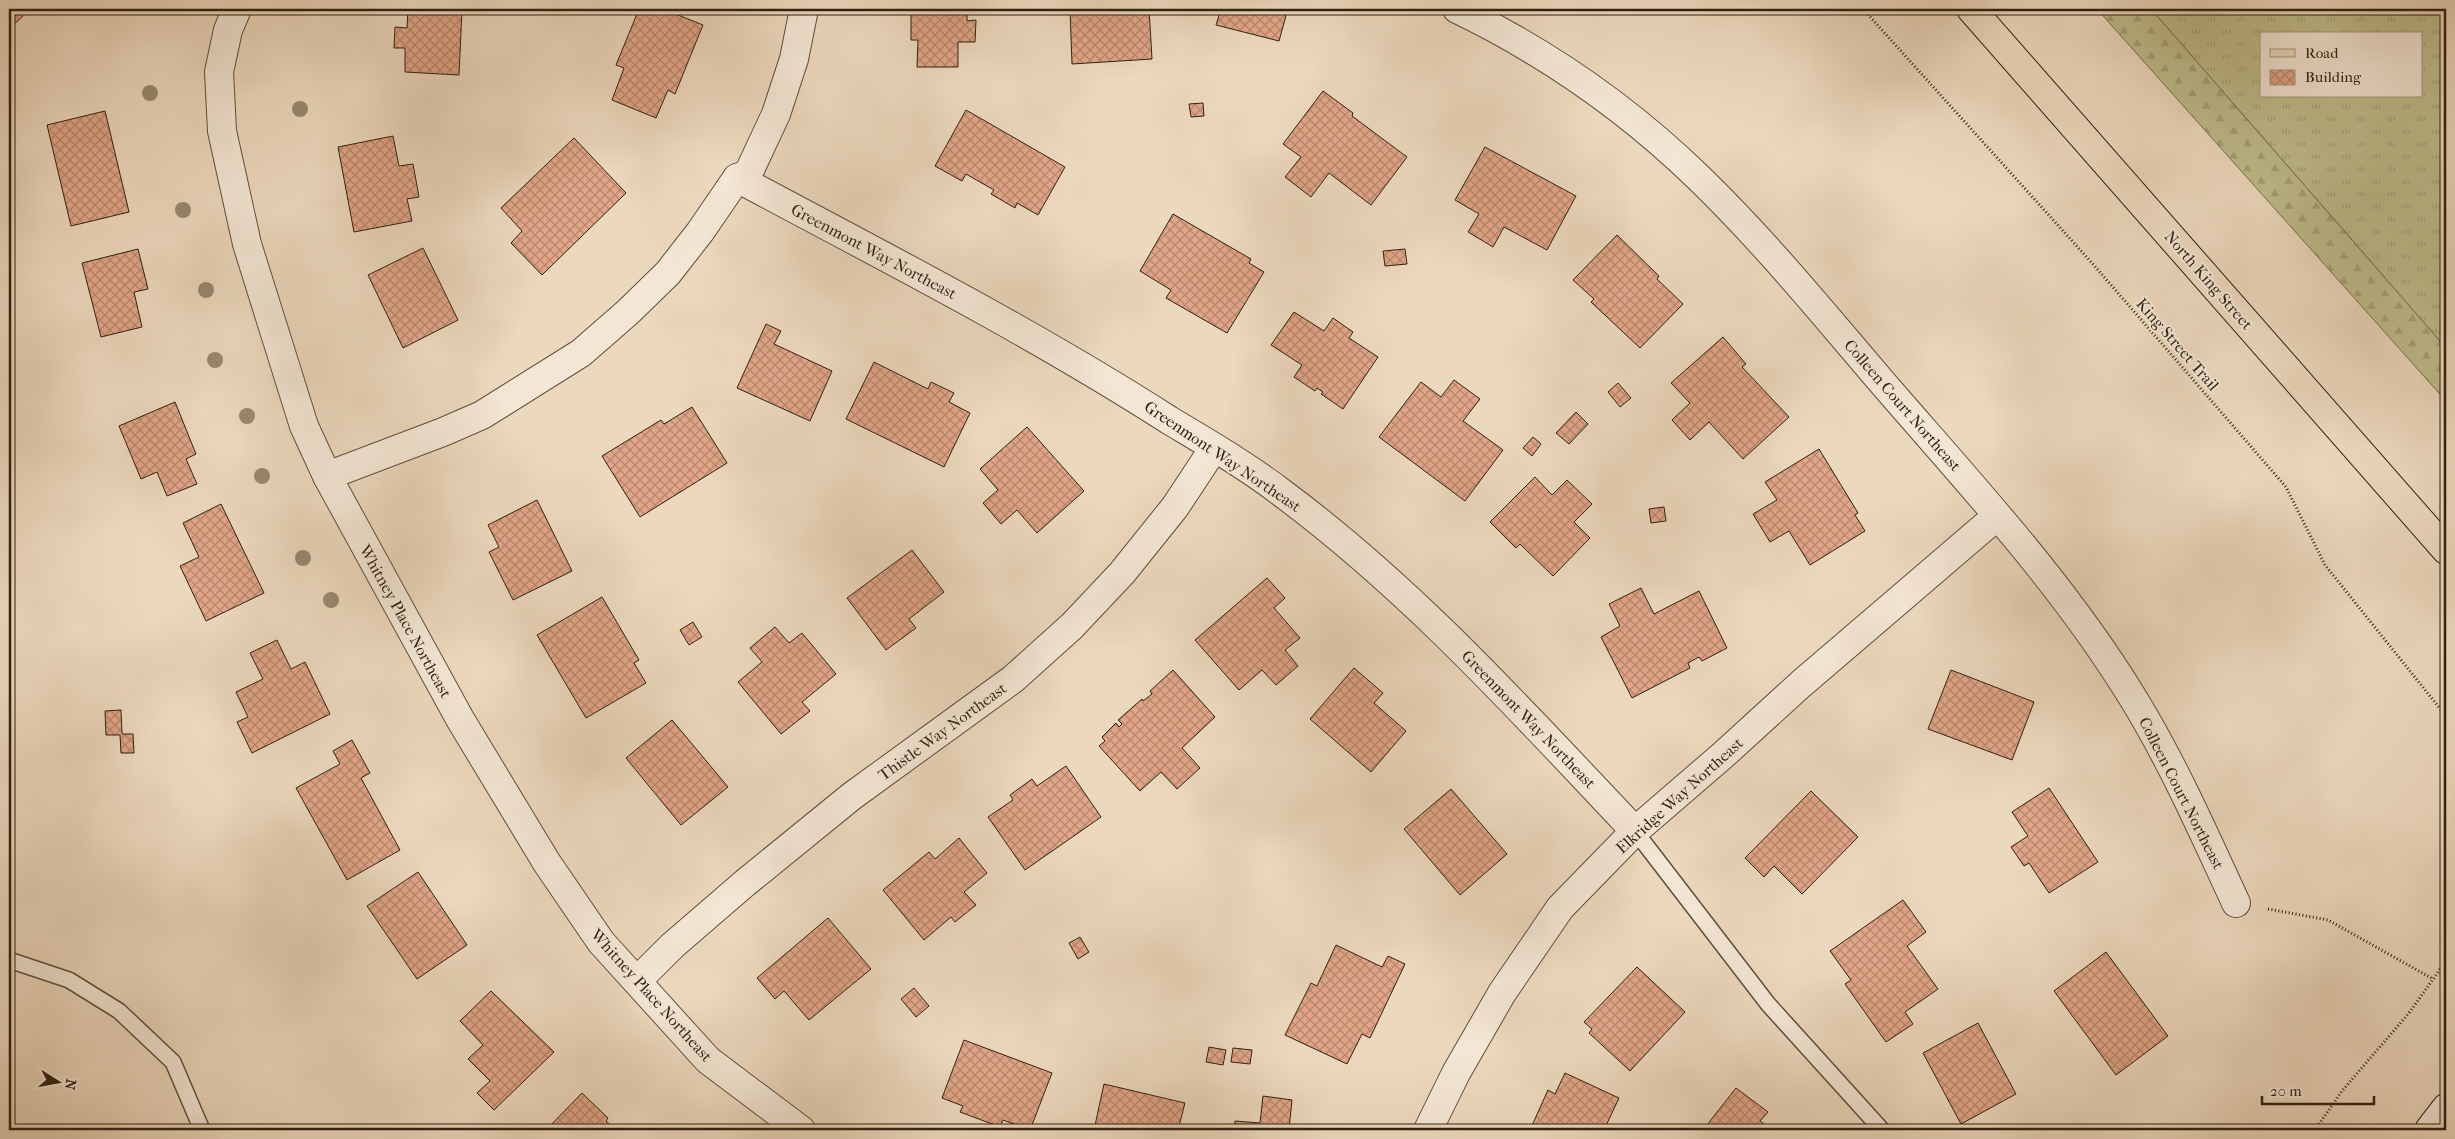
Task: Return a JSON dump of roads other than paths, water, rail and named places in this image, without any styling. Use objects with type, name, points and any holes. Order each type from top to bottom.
[{"type":"main road","name":"North King Street","points":[[1971,9],[2446,550]]},
{"type":"street","name":"Whitney Place Northeast","points":[[237,9],[228,30],[218,72],[222,131],[246,244],[304,426],[327,476],[460,719],[547,863],[601,942],[708,1060],[801,1130]]},
{"type":"street","points":[[327,476],[443,432],[482,415],[581,353],[628,312],[668,272],[700,232],[737,178],[748,174],[776,114],[794,58],[804,9]]},
{"type":"street","name":"Colleen Court Northeast","points":[[1457,9],[1508,34],[1565,69],[1651,135],[1699,178],[1791,274],[1882,382],[1976,488],[1997,516],[2044,571],[2098,644],[2133,697],[2168,758],[2236,904]]},
{"type":"street","name":"Greenmont Way Northeast","points":[[737,178],[997,317],[1089,369],[1280,491],[1401,591],[1461,648],[1635,831]]},
{"type":"street","name":"Thistle Way Northeast","points":[[637,981],[672,946],[745,883],[852,796],[1013,679],[1064,632],[1122,573],[1175,507],[1214,448]]},
{"type":"street","name":"Elkridge Way Northeast","points":[[1428,1130],[1456,1073],[1502,993],[1560,908],[1635,831],[1801,684],[1997,516]]},
{"type":"street","points":[[2429,1130],[2446,1108]]},
{"type":"lane","points":[[1635,831],[1768,1004],[1882,1130]]},
{"type":"lane","points":[[9,960],[69,980],[119,1011],[173,1062],[202,1130]]}]
